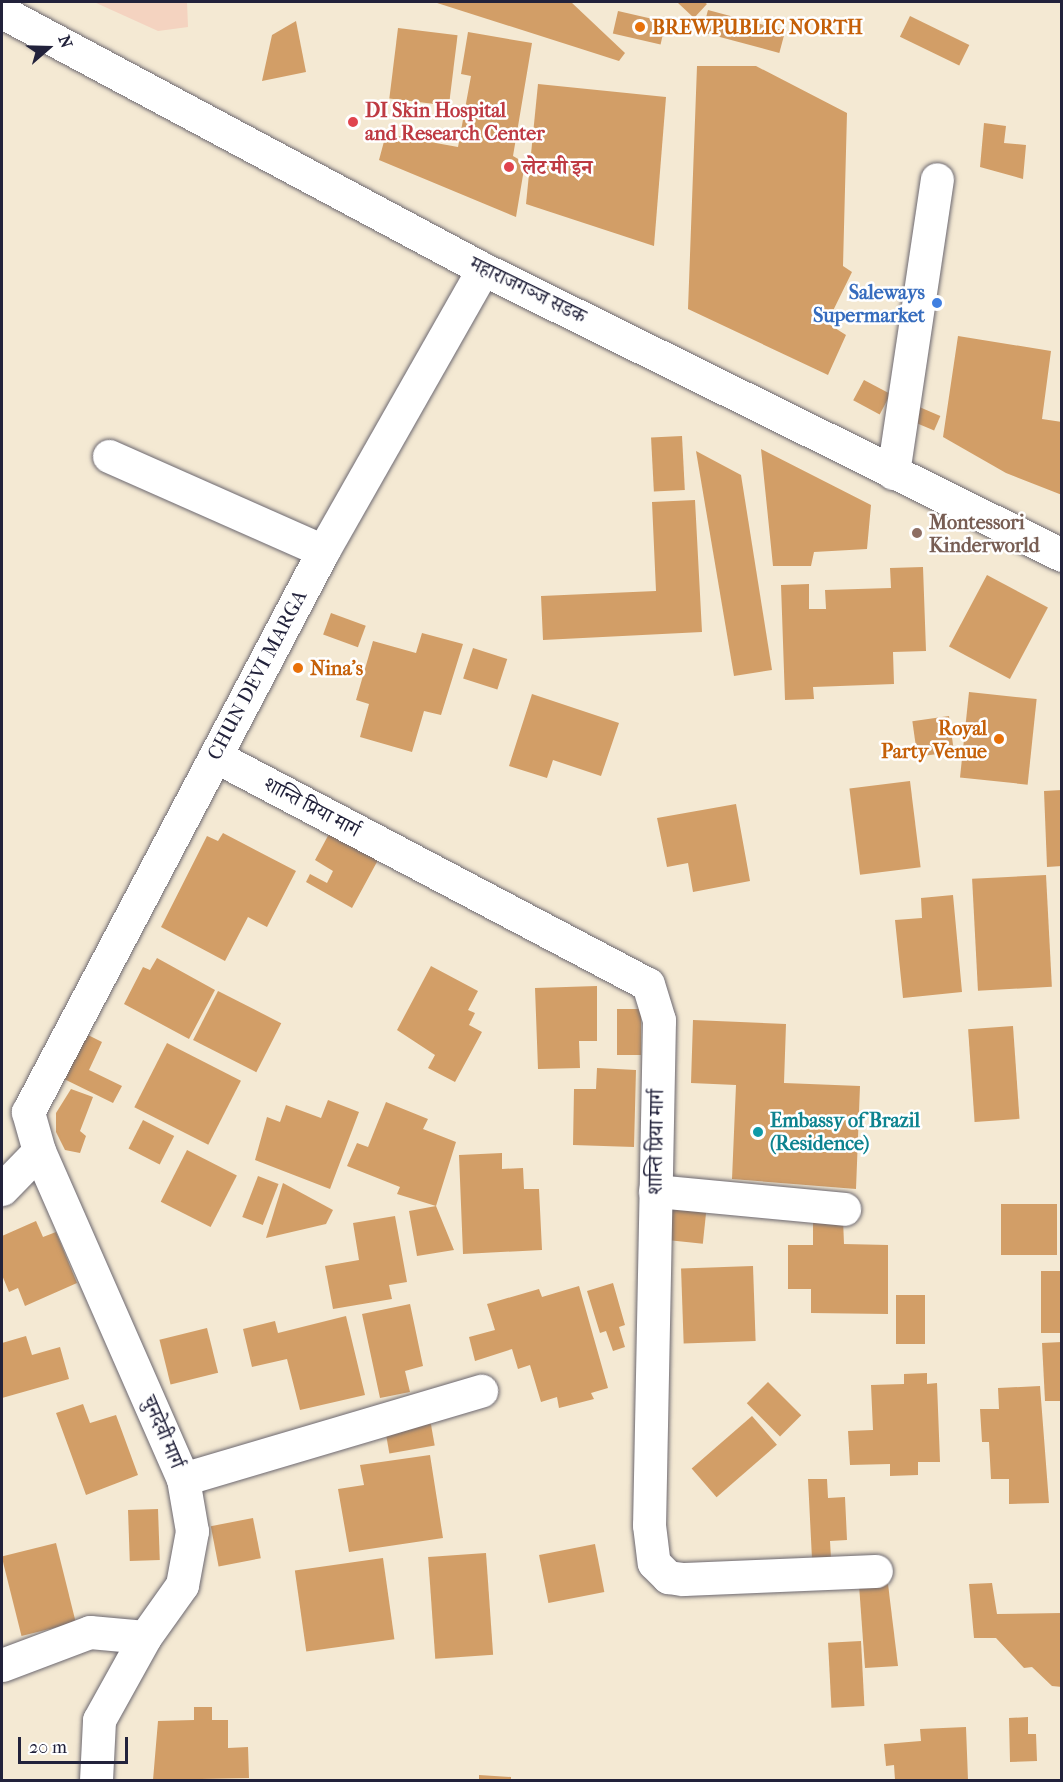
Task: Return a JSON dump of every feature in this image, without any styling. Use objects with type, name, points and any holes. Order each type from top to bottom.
[{"type":"street","name":"महाराजगञ्ज सडक","points":[[2,12],[483,269],[1062,555]]},
{"type":"street","points":[[893,473],[937,178]]},
{"type":"street","name":"CHUN DEVI MARGA","points":[[23,1103],[215,756],[322,551],[483,269]]},
{"type":"street","points":[[109,456],[322,551]]},
{"type":"street","name":"शान्ति प्रिया मार्ग","points":[[215,756],[648,984],[659,1020],[649,1525],[654,1563],[668,1577],[683,1579],[876,1571]]},
{"type":"street","name":"चुनदेवी मार्ग","points":[[23,1103],[39,1151],[183,1479],[192,1531],[189,1560],[182,1585],[145,1637],[99,1720],[96,1780]]},
{"type":"street","points":[[2,1189],[39,1151]]},
{"type":"street","points":[[655,1191],[844,1209]]},
{"type":"street","points":[[183,1479],[480,1391]]},
{"type":"street","points":[[2,1665],[90,1632],[145,1637]]},
{"type":"shaded area","points":[[94,2],[187,2],[188,27],[158,31]]},
{"type":"building","points":[[434,2],[571,2],[625,53],[619,61]]},
{"type":"building","points":[[677,2],[704,2],[707,4],[694,18]]},
{"type":"building","points":[[708,10],[785,31],[779,53],[702,32]]},
{"type":"building","name":"BREWPUBLIC NORTH","points":[[618,11],[666,22],[661,44],[613,33]]},
{"type":"building","points":[[910,16],[969,45],[959,66],[900,37]]},
{"type":"building","points":[[296,21],[306,72],[262,81],[272,35]]},
{"type":"building","points":[[398,28],[458,35],[449,106],[389,98]]},
{"type":"building","points":[[468,32],[532,43],[513,156],[525,163],[516,217],[379,160],[386,134],[458,147],[471,76],[461,74]]},
{"type":"building","points":[[697,66],[756,66],[847,113],[843,266],[852,272],[827,323],[846,335],[828,375],[688,309]]},
{"type":"building","points":[[538,84],[666,97],[654,246],[526,204]]},
{"type":"building","points":[[984,123],[1006,126],[1004,143],[1026,145],[1023,179],[980,167]]},
{"type":"building","points":[[958,336],[1051,351],[1042,419],[1062,422],[1062,495],[1006,473],[943,437]]},
{"type":"building","points":[[864,380],[890,394],[880,414],[853,400]]},
{"type":"building","points":[[910,403],[940,416],[934,431],[904,418]]},
{"type":"building","points":[[682,436],[685,490],[654,492],[651,438]]},
{"type":"building","points":[[761,449],[871,505],[867,549],[814,552],[811,566],[773,566]]},
{"type":"building","points":[[696,451],[741,475],[772,670],[734,676]]},
{"type":"building","points":[[695,500],[702,632],[543,640],[541,596],[656,591],[652,502]]},
{"type":"building","points":[[923,567],[926,651],[893,652],[894,684],[813,687],[814,699],[785,700],[781,585],[809,584],[809,609],[826,609],[825,590],[891,588],[890,568]]},
{"type":"building","points":[[987,575],[1048,607],[1010,679],[949,647]]},
{"type":"building","points":[[331,613],[366,626],[358,647],[323,635]]},
{"type":"building","points":[[422,633],[463,644],[441,715],[424,711],[412,752],[360,737],[369,704],[356,700],[373,641],[416,653]]},
{"type":"building","points":[[473,648],[507,659],[497,690],[463,678]]},
{"type":"building","name":"Royal Party Venue","points":[[969,692],[1037,699],[1028,785],[960,778]]},
{"type":"building","points":[[532,694],[619,723],[601,776],[553,760],[547,778],[509,766]]},
{"type":"building","points":[[949,716],[954,752],[917,757],[912,721]]},
{"type":"building","points":[[910,781],[921,867],[860,875],[849,788]]},
{"type":"building","points":[[1062,790],[1062,866],[1047,867],[1044,791]]},
{"type":"building","points":[[736,804],[750,881],[693,892],[688,863],[667,867],[657,818]]},
{"type":"building","points":[[330,832],[378,860],[352,908],[306,882],[310,874],[327,883],[333,871],[315,860]]},
{"type":"building","points":[[223,833],[296,871],[267,927],[248,917],[225,961],[161,927],[207,836],[218,841]]},
{"type":"building","points":[[1046,875],[1052,987],[978,991],[972,879]]},
{"type":"building","points":[[953,895],[962,992],[903,998],[895,920],[922,918],[921,898]]},
{"type":"building","points":[[157,958],[215,990],[189,1039],[124,1004],[143,967],[150,970]]},
{"type":"building","points":[[431,966],[478,991],[468,1010],[475,1013],[469,1025],[482,1032],[455,1082],[428,1068],[435,1055],[397,1030]]},
{"type":"building","points":[[597,986],[597,1041],[579,1041],[580,1068],[538,1069],[535,988]]},
{"type":"building","points":[[218,991],[281,1023],[256,1072],[193,1040]]},
{"type":"building","points":[[617,1009],[641,1009],[641,1055],[617,1055]]},
{"type":"building","points":[[693,1020],[786,1024],[784,1083],[860,1086],[856,1189],[732,1179],[736,1085],[691,1083]]},
{"type":"building","points":[[1013,1026],[1019,1119],[975,1122],[968,1029]]},
{"type":"building","points":[[84,1033],[102,1042],[89,1070],[122,1086],[113,1103],[62,1078]]},
{"type":"building","points":[[167,1043],[241,1081],[208,1145],[134,1107]]},
{"type":"building","points":[[597,1068],[636,1070],[634,1147],[573,1145],[574,1089],[596,1089]]},
{"type":"building","points":[[71,1089],[93,1097],[80,1131],[86,1136],[80,1153],[65,1150],[56,1132],[56,1113]]},
{"type":"building","points":[[328,1100],[359,1112],[330,1189],[255,1160],[267,1117],[280,1122],[286,1105],[321,1118]]},
{"type":"building","points":[[386,1102],[428,1119],[423,1129],[456,1142],[436,1206],[397,1194],[400,1187],[347,1166],[357,1143],[368,1147]]},
{"type":"building","points":[[143,1120],[174,1136],[160,1164],[128,1149]]},
{"type":"building","points":[[187,1150],[237,1175],[211,1227],[161,1202]]},
{"type":"building","points":[[502,1153],[502,1169],[523,1168],[524,1189],[539,1189],[542,1250],[463,1254],[459,1155]]},
{"type":"building","points":[[258,1176],[279,1184],[263,1225],[242,1217]]},
{"type":"building","points":[[283,1183],[333,1210],[326,1224],[266,1238]]},
{"type":"building","points":[[669,1202],[707,1206],[703,1244],[665,1240]]},
{"type":"building","points":[[1001,1204],[1057,1204],[1057,1255],[1001,1255]]},
{"type":"building","points":[[436,1206],[454,1250],[417,1256],[409,1211]]},
{"type":"building","points":[[395,1216],[407,1282],[389,1285],[392,1299],[333,1309],[325,1266],[359,1260],[353,1223]]},
{"type":"building","points":[[813,1219],[843,1219],[844,1244],[888,1245],[888,1314],[811,1313],[811,1289],[788,1289],[788,1245],[813,1245]]},
{"type":"building","points":[[36,1221],[43,1237],[56,1232],[77,1283],[25,1306],[18,1288],[9,1292],[2,1275],[2,1236]]},
{"type":"building","points":[[753,1266],[756,1341],[684,1343],[681,1269]]},
{"type":"building","points":[[1041,1271],[1062,1271],[1062,1333],[1041,1333]]},
{"type":"building","points":[[613,1283],[625,1325],[619,1327],[625,1347],[613,1351],[606,1331],[600,1333],[587,1291]]},
{"type":"building","points":[[579,1286],[608,1388],[591,1393],[594,1399],[559,1408],[557,1397],[541,1402],[530,1365],[518,1369],[512,1349],[475,1361],[469,1337],[495,1330],[487,1304],[539,1289],[542,1297]]},
{"type":"building","points":[[896,1295],[925,1295],[925,1344],[896,1344]]},
{"type":"building","points":[[410,1304],[423,1366],[405,1371],[410,1392],[380,1398],[362,1314]]},
{"type":"building","points":[[346,1316],[365,1395],[300,1410],[287,1359],[252,1367],[243,1329],[275,1321],[278,1333]]},
{"type":"building","points":[[207,1328],[218,1373],[171,1384],[159,1340]]},
{"type":"building","points":[[26,1336],[32,1355],[60,1347],[69,1379],[2,1398],[2,1343]]},
{"type":"building","points":[[1062,1342],[1062,1401],[1045,1401],[1042,1343]]},
{"type":"building","points":[[927,1373],[927,1384],[937,1383],[940,1462],[918,1462],[918,1475],[890,1476],[890,1464],[850,1465],[848,1431],[873,1430],[871,1385],[904,1384],[904,1374]]},
{"type":"building","points":[[768,1382],[801,1415],[780,1436],[747,1403]]},
{"type":"building","points":[[1040,1386],[1049,1503],[1009,1504],[1009,1479],[991,1479],[989,1442],[982,1442],[980,1409],[999,1409],[998,1388]]},
{"type":"building","points":[[83,1404],[90,1423],[116,1415],[138,1475],[86,1495],[56,1413]]},
{"type":"building","points":[[752,1416],[777,1445],[717,1497],[692,1468]]},
{"type":"building","points":[[430,1419],[435,1446],[389,1454],[385,1427]]},
{"type":"building","points":[[430,1455],[443,1538],[349,1552],[338,1489],[364,1485],[360,1465]]},
{"type":"building","points":[[808,1479],[827,1479],[828,1498],[845,1497],[847,1540],[830,1541],[831,1558],[812,1559]]},
{"type":"building","points":[[158,1509],[160,1560],[130,1561],[128,1510]]},
{"type":"building","points":[[253,1518],[261,1558],[219,1566],[211,1526]]},
{"type":"building","points":[[56,1543],[76,1623],[22,1636],[2,1556]]},
{"type":"building","points":[[595,1544],[604,1592],[548,1603],[539,1555]]},
{"type":"building","points":[[486,1553],[493,1655],[435,1659],[428,1557]]},
{"type":"building","points":[[383,1558],[394,1639],[306,1652],[295,1570]]},
{"type":"building","points":[[992,1583],[997,1614],[1062,1613],[1062,1687],[1052,1686],[1032,1667],[1024,1668],[996,1638],[974,1638],[969,1584]]},
{"type":"building","points":[[888,1584],[898,1666],[865,1668],[859,1585]]},
{"type":"building","points":[[861,1641],[864,1706],[831,1708],[828,1643]]},
{"type":"building","points":[[194,1707],[212,1707],[212,1720],[228,1720],[228,1748],[248,1747],[249,1778],[153,1780],[158,1721],[194,1720]]},
{"type":"building","points":[[1028,1717],[1028,1734],[1036,1734],[1037,1761],[1010,1762],[1009,1718]]},
{"type":"building","points":[[966,1727],[968,1780],[895,1780],[894,1765],[886,1766],[884,1744],[921,1741],[920,1729]]},
{"type":"building","points":[[479,1775],[511,1777],[511,1780],[479,1780]]},
{"type":"place","name":"BREWPUBLIC NORTH","points":[[640,27]]},
{"type":"place","name":"DI Skin Hospital and Research Center","points":[[353,122]]},
{"type":"place","name":"लेट मी इन","points":[[509,167]]},
{"type":"place","name":"Saleways Supermarket","points":[[937,303]]},
{"type":"place","name":"Montessori Kinderworld","points":[[917,533]]},
{"type":"place","name":"Nina's","points":[[298,668]]},
{"type":"place","name":"Royal Party Venue","points":[[999,739]]},
{"type":"place","name":"Embassy of Brazil (Residence)","points":[[758,1132]]}]
